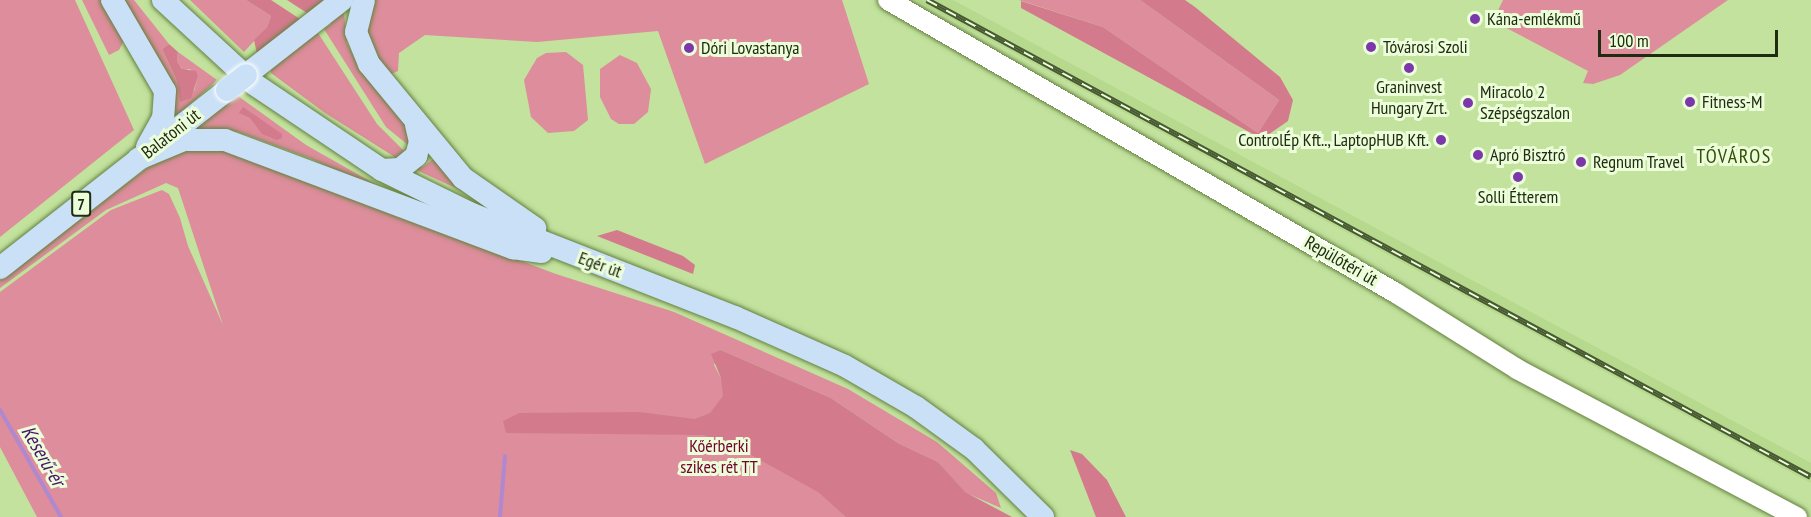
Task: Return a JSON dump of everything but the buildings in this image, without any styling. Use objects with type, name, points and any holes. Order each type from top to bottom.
[{"type":"main road","points":[[112,0],[165,91],[163,118],[138,159]]},
{"type":"main road","name":"Egér út","points":[[163,0],[254,84],[382,170],[471,214],[775,334],[882,387],[974,449],[1044,517]]},
{"type":"main road","name":"Balatoni út","points":[[0,268],[342,0]]},
{"type":"main road","points":[[364,0],[356,22],[363,53],[416,124],[476,190],[585,260]]},
{"type":"main road","points":[[382,170],[400,169],[416,156],[420,142],[416,124]]},
{"type":"main road","points":[[138,159],[184,140],[225,140],[513,248],[585,260]]},
{"type":"street","name":"Repülőtéri út","points":[[888,0],[1396,293],[1517,369],[1797,517]]},
{"type":"shaded area","points":[[246,0],[271,0],[300,19],[257,54],[254,40],[267,27],[271,16]]},
{"type":"shaded area","points":[[287,0],[329,0],[307,13]]},
{"type":"shaded area","points":[[916,0],[953,0],[1811,463],[1811,483]]},
{"type":"shaded area","points":[[1140,0],[1185,0],[1195,7],[1280,77],[1293,100],[1288,121],[1262,139],[1021,8],[1021,1],[1103,27],[1258,133],[1279,100]]},
{"type":"shaded area","points":[[169,44],[178,52],[177,61],[182,69],[196,71],[198,77],[191,98],[180,102],[177,81],[162,49]]},
{"type":"shaded area","points":[[243,107],[282,134],[282,138],[277,140],[262,134],[250,118],[239,113]]},
{"type":"shaded area","points":[[617,230],[683,256],[695,265],[693,274],[597,236]]},
{"type":"shaded area","points":[[721,350],[831,398],[898,443],[938,462],[965,492],[1012,517],[846,517],[818,492],[728,442],[703,435],[506,433],[503,421],[519,413],[639,412],[695,419],[710,413],[723,396],[721,378],[711,354]]},
{"type":"shaded area","points":[[1070,450],[1082,454],[1107,480],[1126,517],[1096,517]]},
{"type":"green space","points":[[0,0],[75,0],[134,130],[0,237]]},
{"type":"green space","points":[[82,0],[106,0],[126,37],[119,50],[109,55]]},
{"type":"green space","points":[[121,0],[134,0],[169,44],[162,49],[177,81],[194,91],[198,77],[190,69],[183,70],[177,61],[178,52],[217,80],[170,123]]},
{"type":"green space","points":[[190,0],[246,0],[271,16],[267,27],[244,52]]},
{"type":"green space","points":[[371,0],[842,0],[869,84],[705,164],[658,31],[537,42],[425,35],[399,53],[398,71],[387,76],[363,35]]},
{"type":"green space","points":[[1019,0],[1140,0],[1279,100],[1258,133],[1103,27]]},
{"type":"green space","points":[[1503,0],[1728,0],[1620,75],[1593,84],[1583,83],[1588,71],[1493,21]]},
{"type":"green space","points":[[344,13],[347,43],[354,57],[413,131],[413,149],[386,127],[324,29],[331,24],[329,21]]},
{"type":"green space","points":[[318,33],[377,124],[409,156],[401,161],[325,113],[271,73],[271,66]]},
{"type":"green space","points":[[566,52],[583,65],[588,120],[574,131],[548,133],[531,117],[524,80],[537,58],[546,53]]},
{"type":"green space","points":[[620,55],[637,63],[651,89],[648,112],[634,124],[619,124],[611,119],[600,97],[600,69]]},
{"type":"green space","points":[[238,96],[306,145],[375,184],[373,187],[309,158],[238,132],[192,129]]},
{"type":"green space","name":"Kőérberki szikes rét TT","points":[[218,147],[556,274],[674,312],[848,389],[937,442],[996,493],[1001,508],[964,492],[938,462],[898,443],[831,398],[721,350],[714,365],[721,378],[1005,517],[37,517],[0,447],[0,292],[111,210],[162,190],[169,194],[180,218],[188,246],[223,325],[178,188],[166,183],[106,210],[0,288],[0,277],[158,160],[174,153]]},
{"type":"green space","points":[[433,159],[473,196],[412,168],[423,167]]},
{"type":"waterway","name":"Keserű-ér","points":[[0,410],[61,517]]},
{"type":"waterway","points":[[500,517],[505,456]]},
{"type":"railway","points":[[927,0],[1811,477]]},
{"type":"place","name":"Kána-emlékmű","points":[[1475,19]]},
{"type":"place","name":"Tóvárosi Szoli","points":[[1371,47]]},
{"type":"place","name":"Dóri Lovastanya","points":[[689,48]]},
{"type":"place","name":"Graninvest Hungary Zrt.","points":[[1409,68]]},
{"type":"place","name":"Fitness-M","points":[[1690,102]]},
{"type":"place","name":"Miracolo 2 Szépségszalon","points":[[1468,103]]},
{"type":"place","name":"ControlÉp Kft.., LaptopHUB Kft.","points":[[1441,140]]},
{"type":"place","name":"Apró Bisztró","points":[[1478,155]]},
{"type":"place","name":"Regnum Travel","points":[[1581,162]]},
{"type":"place","name":"Solli Étterem","points":[[1518,177]]},
{"type":"district","name":"TÓVÁROS","points":[[1734,156]]}]
